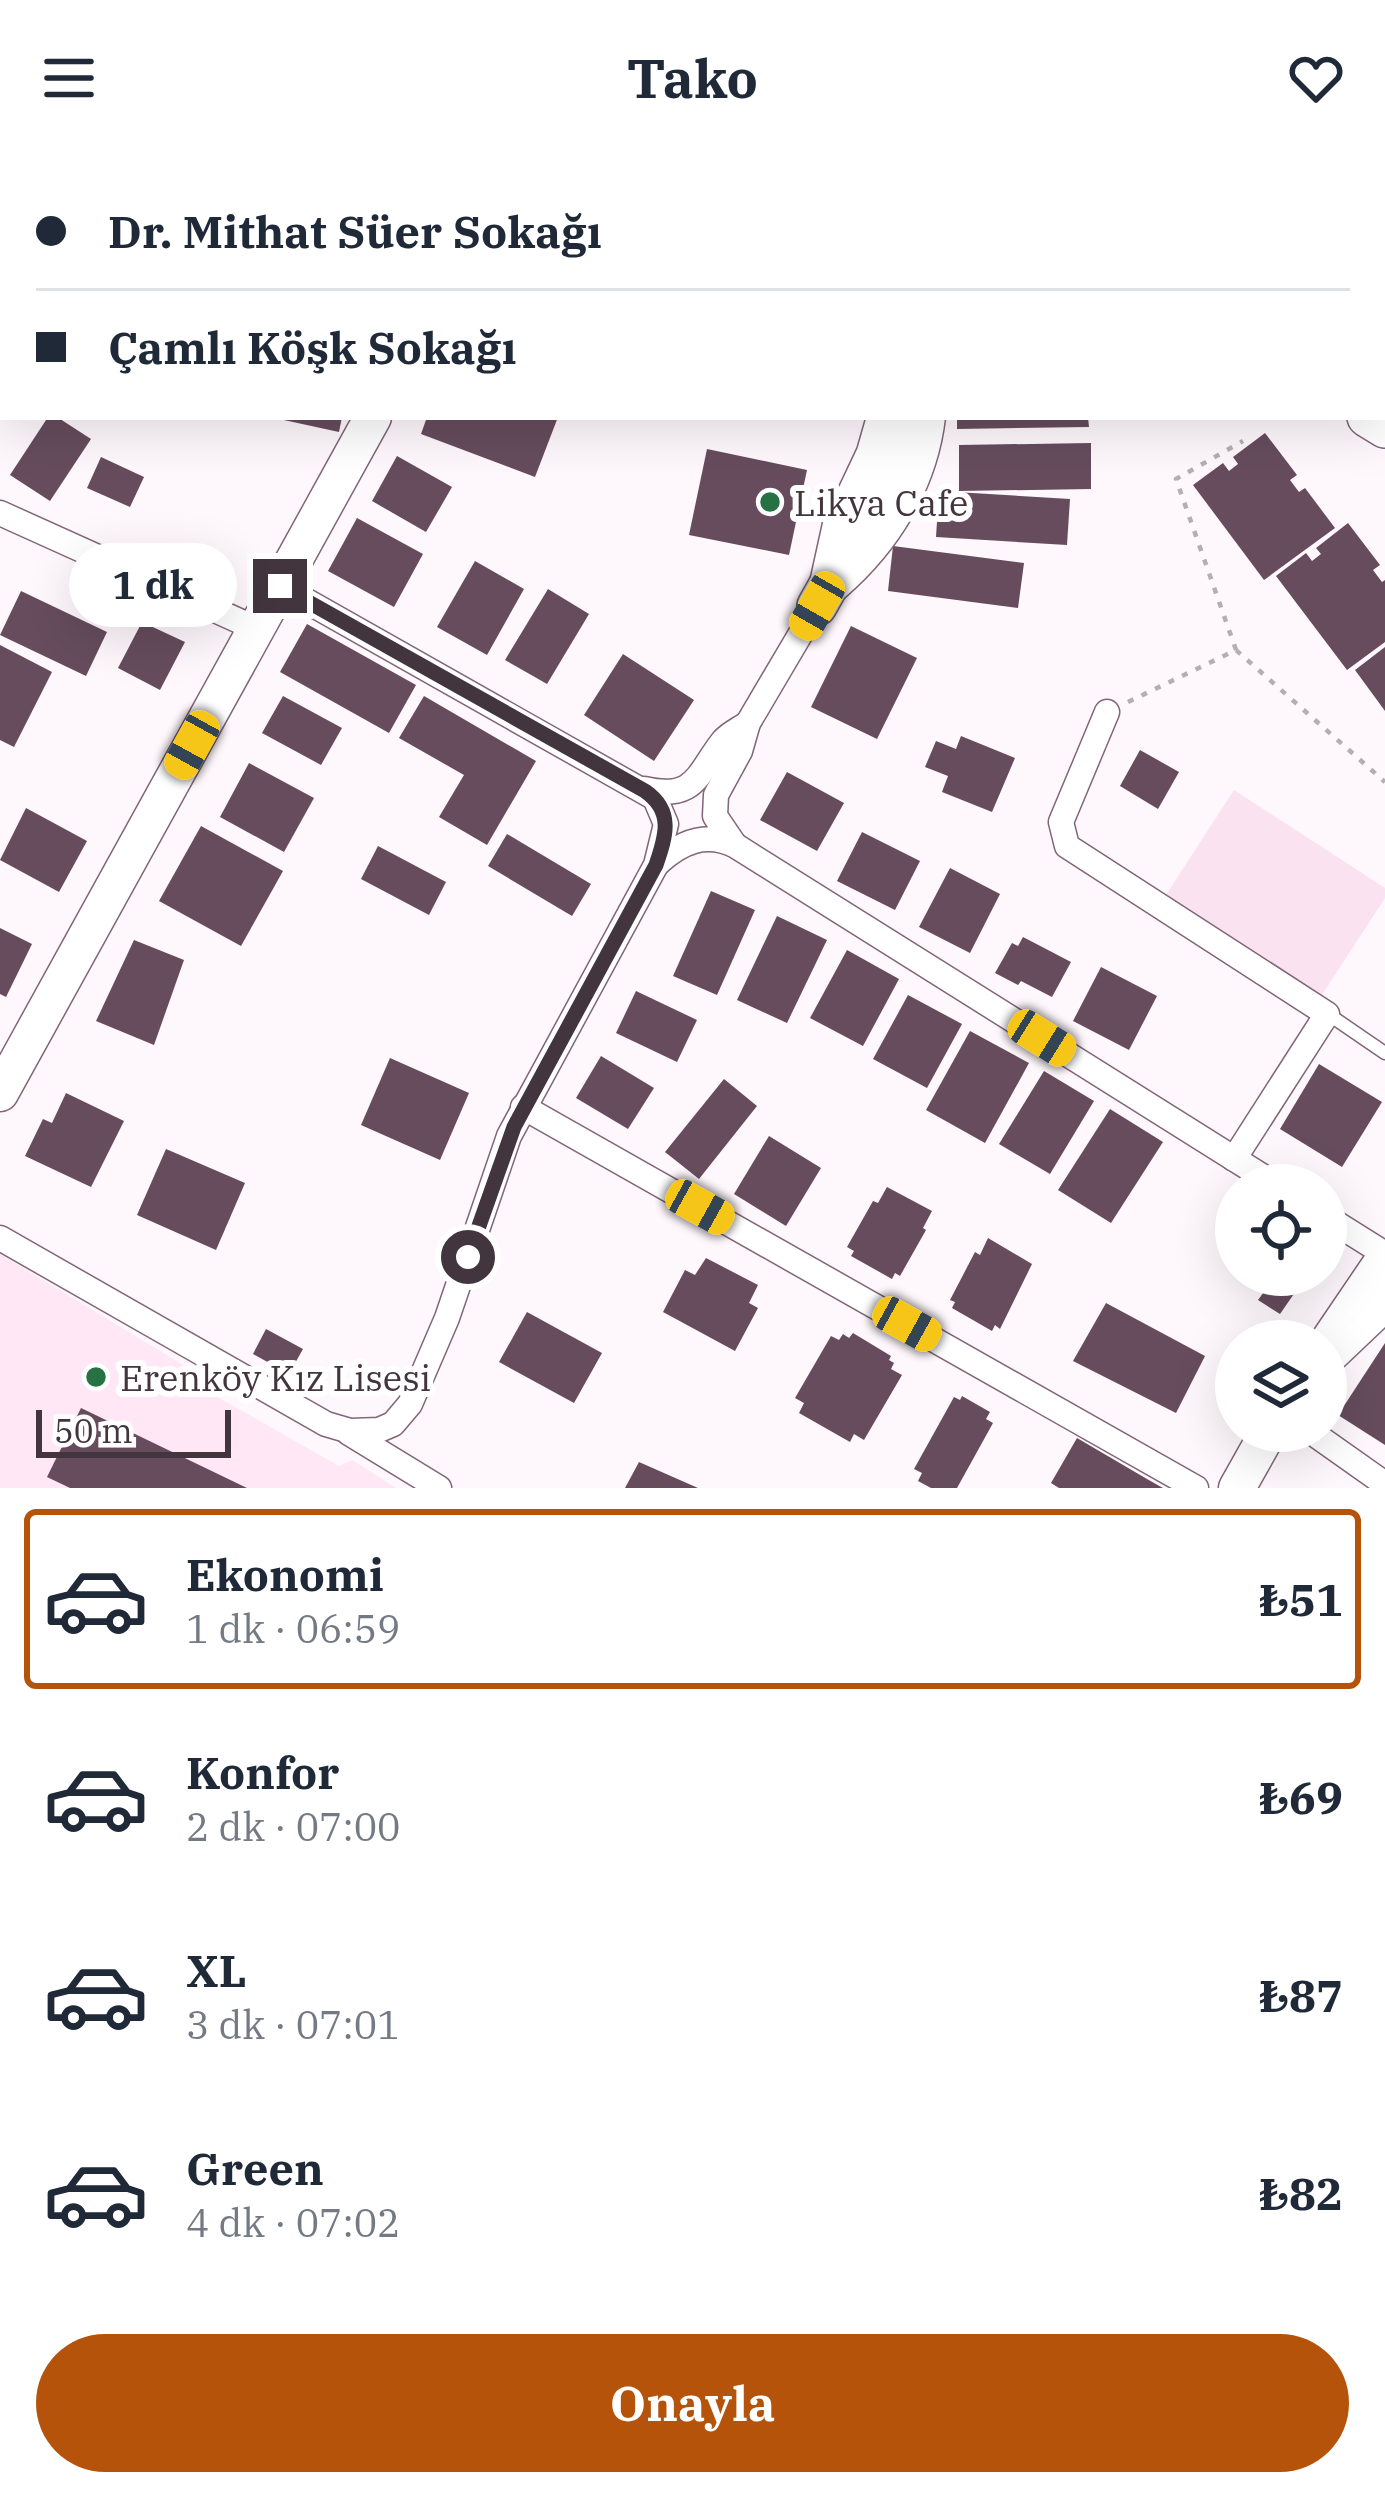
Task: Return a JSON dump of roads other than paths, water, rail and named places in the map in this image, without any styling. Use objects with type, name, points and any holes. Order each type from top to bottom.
[{"type":"main road","points":[[817,606],[896,466],[908,420]]},
{"type":"main road","points":[[1347,1336],[1385,1300]]},
{"type":"street","points":[[0,1094],[372,420]]},
{"type":"street","points":[[736,846],[717,822],[714,801],[740,752],[748,723],[817,606],[836,524],[878,420]]},
{"type":"street","points":[[817,606],[886,537],[922,467],[932,420]]},
{"type":"street","points":[[0,513],[257,628]]},
{"type":"street","points":[[280,586],[655,798],[664,813],[666,830],[656,865],[523,1107],[500,1158],[447,1318],[410,1404],[389,1427],[345,1430]]},
{"type":"street","points":[[1107,712],[1061,822],[1067,846],[1327,1014],[1234,1159]]},
{"type":"street","points":[[636,786],[665,793],[692,785],[724,739],[748,723]]},
{"type":"street","points":[[656,865],[692,841],[714,838],[736,846],[1242,1164]]},
{"type":"street","points":[[523,1107],[1196,1488]]},
{"type":"street","points":[[1343,1320],[1385,1256],[1347,1231]]},
{"type":"street","points":[[0,1238],[315,1418],[345,1430],[439,1488]]},
{"type":"street","points":[[1237,1488],[1257,1452]]},
{"type":"street","points":[[1340,1452],[1385,1484]]},
{"type":"lane","points":[[1327,1014],[1385,1053]]},
{"type":"place","name":"Likya Cafe","points":[[770,502]]},
{"type":"place","name":"Erenköy Kız Lisesi","points":[[96,1377]]}]
